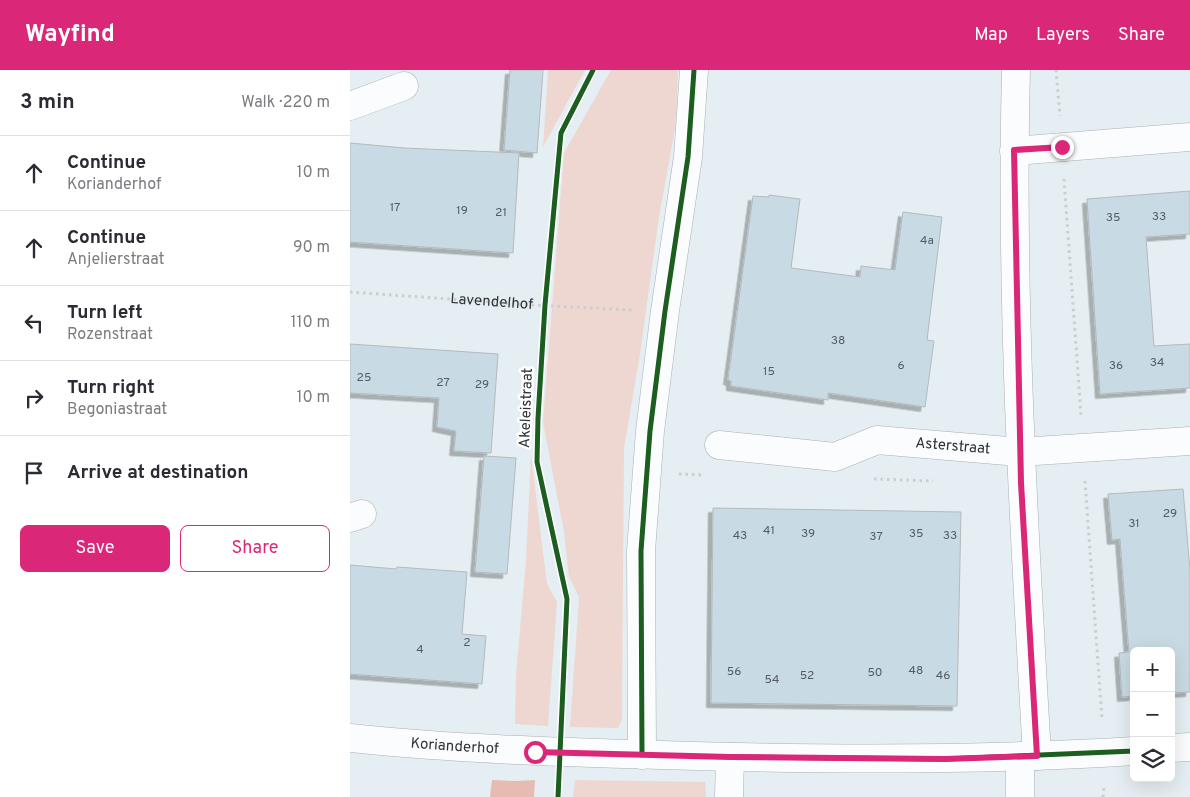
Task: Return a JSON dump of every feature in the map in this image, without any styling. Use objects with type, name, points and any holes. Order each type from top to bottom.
[{"type":"street","points":[[642,755],[641,551],[650,431],[665,311],[688,157],[694,70]]},
{"type":"street","points":[[1016,70],[1014,150],[1029,756],[1020,797]]},
{"type":"street","points":[[350,106],[404,86]]},
{"type":"street","points":[[1014,150],[1190,137]]},
{"type":"street","name":"Asterstraat","points":[[719,445],[835,456],[877,440],[1020,452],[1190,441]]},
{"type":"street","name":"Korianderhof","points":[[350,738],[395,743],[560,753],[730,757],[945,759],[1130,751]]},
{"type":"street","points":[[1175,748],[1190,747]]},
{"type":"street","points":[[730,757],[730,797]]},
{"type":"path","points":[[544,314],[546,296]]},
{"type":"shaded area","points":[[548,70],[585,70],[543,147]]},
{"type":"shaded area","points":[[611,70],[678,70],[676,123],[659,217],[640,354],[624,448],[622,719],[618,728],[570,727],[579,597],[569,577],[564,532],[543,422],[564,153]]},
{"type":"shaded area","points":[[531,455],[547,584],[557,602],[548,726],[515,724],[516,675],[526,560]]},
{"type":"shaded area","points":[[492,780],[535,780],[534,797],[490,797]]},
{"type":"shaded area","points":[[575,780],[705,782],[706,797],[573,797]]},
{"type":"building","points":[[510,70],[543,70],[537,153],[504,150]]},
{"type":"building","points":[[350,143],[404,148],[519,153],[513,253],[350,242]]},
{"type":"building","points":[[1190,191],[1190,234],[1146,237],[1154,346],[1190,344],[1190,388],[1100,394],[1087,199]]},
{"type":"building","points":[[769,195],[800,199],[791,268],[860,277],[861,266],[895,270],[903,212],[942,217],[927,340],[934,341],[925,407],[828,393],[828,400],[731,386],[731,381],[728,380],[753,196],[769,197]]},
{"type":"building","points":[[350,344],[498,354],[491,453],[454,451],[456,431],[437,427],[439,398],[350,393]]},
{"type":"building","points":[[484,456],[516,458],[507,574],[475,572]]},
{"type":"building","points":[[1183,489],[1190,570],[1190,692],[1175,693],[1175,647],[1130,647],[1130,696],[1122,697],[1119,653],[1129,652],[1120,539],[1112,540],[1108,494]]},
{"type":"building","points":[[713,508],[961,512],[957,706],[711,703]]},
{"type":"building","points":[[350,565],[467,572],[462,634],[486,636],[482,684],[350,674]]},
{"type":"cycle path","name":"Akeleistraat","points":[[558,797],[567,599],[537,462],[538,418],[545,305],[561,133],[593,70]]},
{"type":"cycle path","points":[[642,755],[641,551],[650,431],[665,311],[688,157],[694,70]]},
{"type":"cycle path","points":[[730,757],[945,759],[1130,751]]},
{"type":"route","points":[[535,752],[730,757],[945,759],[1037,756],[1021,483],[1014,150],[1062,147]]}]
